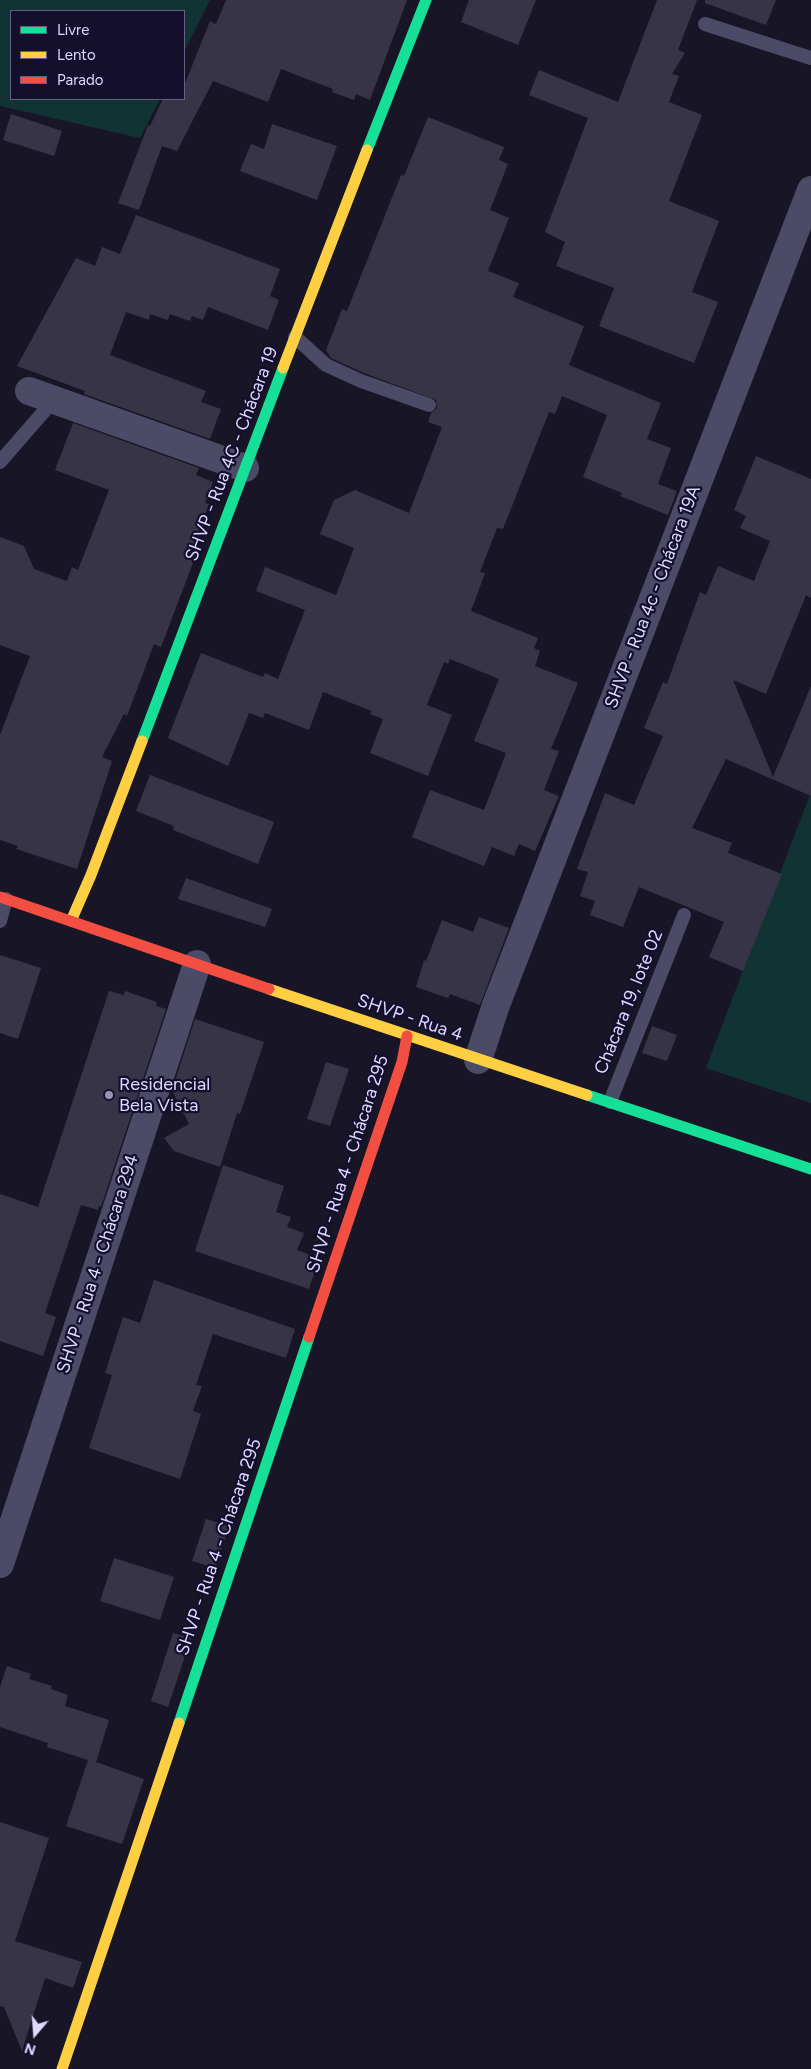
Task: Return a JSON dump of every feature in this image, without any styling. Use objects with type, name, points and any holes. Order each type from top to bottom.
[{"type":"street","name":"SHVP - Rua 4C - Chácara 19","points":[[71,922],[91,875],[426,0]]},
{"type":"street","name":"SHVP - Rua 4c - Chácara 19A","points":[[478,1060],[496,1005],[811,190]]},
{"type":"street","points":[[42,396],[246,468]]},
{"type":"street","name":"SHVP - Rua 4","points":[[3,898],[478,1060],[811,1168]]},
{"type":"street","name":"SHVP - Rua 4 - Chácara 294","points":[[0,1564],[197,964]]},
{"type":"street","name":"SHVP - Rua 4 - Chácara 295","points":[[62,2069],[399,1071],[407,1036]]},
{"type":"lane","points":[[705,24],[811,58]]},
{"type":"lane","points":[[295,338],[326,365],[361,381],[429,405]]},
{"type":"lane","points":[[0,462],[42,396]]},
{"type":"lane","points":[[0,921],[3,898]]},
{"type":"lane","name":"Chácara 19, lote 02","points":[[610,1102],[684,915]]},
{"type":"green space","points":[[0,0],[210,0],[185,50],[185,10],[10,10],[10,100],[159,100],[140,138],[0,106]]},
{"type":"green space","points":[[811,792],[811,1103],[706,1068]]},
{"type":"building","points":[[226,0],[407,0],[370,100],[356,94],[354,100],[332,92],[333,89],[281,69],[268,102],[213,81],[177,151],[162,146],[139,210],[118,203],[148,125],[150,126],[163,100],[185,100],[185,84],[210,21],[216,24]]},
{"type":"building","points":[[469,0],[536,0],[518,45],[461,22]]},
{"type":"building","points":[[657,0],[697,0],[678,50],[685,53],[672,74],[679,76],[669,102],[702,115],[669,201],[719,221],[692,292],[718,302],[694,363],[599,326],[614,288],[556,266],[565,242],[545,232],[588,118],[529,95],[539,70],[618,102]]},
{"type":"building","points":[[705,0],[776,0],[766,25],[705,3]]},
{"type":"building","points":[[11,114],[62,131],[54,156],[3,140]]},
{"type":"building","points":[[428,117],[504,147],[499,160],[508,164],[490,210],[509,218],[488,271],[519,283],[513,297],[584,326],[569,365],[661,403],[647,439],[671,448],[658,484],[677,491],[668,515],[620,496],[622,493],[583,477],[607,415],[562,396],[555,414],[549,412],[503,529],[497,528],[480,572],[485,573],[471,611],[538,638],[534,648],[540,651],[535,666],[578,683],[551,749],[559,751],[544,790],[559,796],[535,851],[519,844],[514,856],[492,847],[484,866],[412,837],[430,790],[484,810],[506,753],[474,741],[499,679],[450,659],[448,664],[444,662],[427,705],[452,715],[428,776],[370,753],[383,719],[370,714],[372,711],[323,692],[309,730],[265,713],[263,718],[249,713],[228,766],[168,738],[201,653],[263,677],[265,673],[278,679],[305,610],[256,591],[265,567],[336,595],[354,548],[320,534],[334,500],[355,490],[409,513],[442,427],[428,422],[431,413],[437,408],[436,400],[364,373],[331,358],[326,350],[342,309],[347,311],[401,175],[404,176]]},
{"type":"building","points":[[272,124],[337,146],[317,200],[240,171],[251,144],[264,149]]},
{"type":"building","points":[[136,215],[280,269],[270,296],[279,300],[268,330],[208,307],[203,320],[192,316],[190,321],[170,314],[168,320],[150,314],[149,320],[126,312],[110,355],[206,391],[201,402],[221,409],[210,439],[84,394],[85,391],[17,366],[76,258],[95,266],[102,247],[120,254]]},
{"type":"building","points":[[73,423],[199,468],[196,475],[213,482],[205,503],[209,504],[194,545],[199,547],[161,647],[154,644],[127,716],[124,714],[102,757],[112,761],[77,869],[16,849],[18,846],[0,840],[0,735],[30,656],[0,645],[0,537],[24,546],[34,569],[67,581],[72,567],[78,570],[109,490],[55,470]]},
{"type":"building","points":[[756,456],[811,479],[811,598],[806,595],[766,694],[733,680],[773,777],[811,686],[811,796],[726,759],[692,828],[732,843],[728,853],[782,874],[743,971],[709,957],[724,922],[639,887],[623,927],[590,915],[595,901],[580,896],[588,872],[577,869],[605,793],[634,805],[663,736],[644,728],[663,682],[667,684],[700,592],[706,595],[718,566],[754,581],[770,541],[740,528],[746,516],[734,510]]},
{"type":"building","points":[[150,775],[274,822],[258,864],[173,830],[174,826],[136,811]]},
{"type":"building","points":[[186,878],[272,909],[265,927],[178,899]]},
{"type":"building","points":[[479,917],[509,928],[480,1005],[450,994],[448,998],[416,987],[424,960],[426,961],[442,920],[473,932]]},
{"type":"building","points":[[0,955],[41,968],[18,1039],[0,1033]]},
{"type":"building","points":[[109,991],[124,995],[125,991],[157,1002],[156,1006],[166,1009],[101,1207],[99,1206],[98,1210],[81,1205],[45,1313],[56,1317],[43,1356],[0,1341],[0,1194],[38,1207]]},
{"type":"building","points":[[195,1019],[264,1042],[240,1114],[237,1113],[220,1167],[174,1151],[164,1138],[189,1124],[172,1090]]},
{"type":"building","points":[[652,1026],[677,1035],[667,1061],[642,1053]]},
{"type":"building","points":[[326,1062],[349,1069],[330,1126],[307,1119]]},
{"type":"building","points":[[223,1165],[284,1186],[276,1212],[291,1217],[287,1227],[304,1233],[297,1250],[319,1258],[309,1289],[195,1251]]},
{"type":"building","points":[[154,1280],[295,1329],[286,1358],[213,1334],[196,1385],[202,1386],[193,1411],[201,1414],[180,1479],[89,1448],[112,1375],[105,1373],[123,1317],[140,1323]]},
{"type":"building","points":[[206,1519],[229,1526],[215,1568],[192,1561]]},
{"type":"building","points":[[114,1558],[174,1577],[160,1620],[100,1601]]},
{"type":"building","points":[[173,1633],[191,1638],[168,1707],[151,1701]]},
{"type":"building","points":[[7,1666],[31,1674],[29,1679],[52,1686],[51,1689],[68,1695],[65,1706],[109,1720],[96,1762],[144,1779],[122,1844],[66,1826],[88,1760],[47,1747],[48,1743],[0,1727],[0,1687]]},
{"type":"building","points":[[0,1822],[49,1838],[15,1941],[82,1962],[73,1988],[45,1978],[22,2051],[4,2007],[0,2006]]},
{"type":"traffic: fast","points":[[367,150],[426,0]]},
{"type":"traffic: fast","points":[[142,741],[283,368]]},
{"type":"traffic: fast","points":[[587,1095],[811,1169]]},
{"type":"traffic: fast","points":[[179,1723],[309,1337]]},
{"type":"traffic: slow","points":[[283,368],[367,150]]},
{"type":"traffic: slow","points":[[71,921],[91,875],[142,741]]},
{"type":"traffic: slow","points":[[269,989],[587,1095]]},
{"type":"traffic: slow","points":[[62,2069],[179,1723]]},
{"type":"traffic: jam","points":[[0,897],[269,989]]},
{"type":"traffic: jam","points":[[309,1337],[402,1062],[407,1036]]},
{"type":"place","name":"Residencial Bela Vista","points":[[109,1095]]}]
